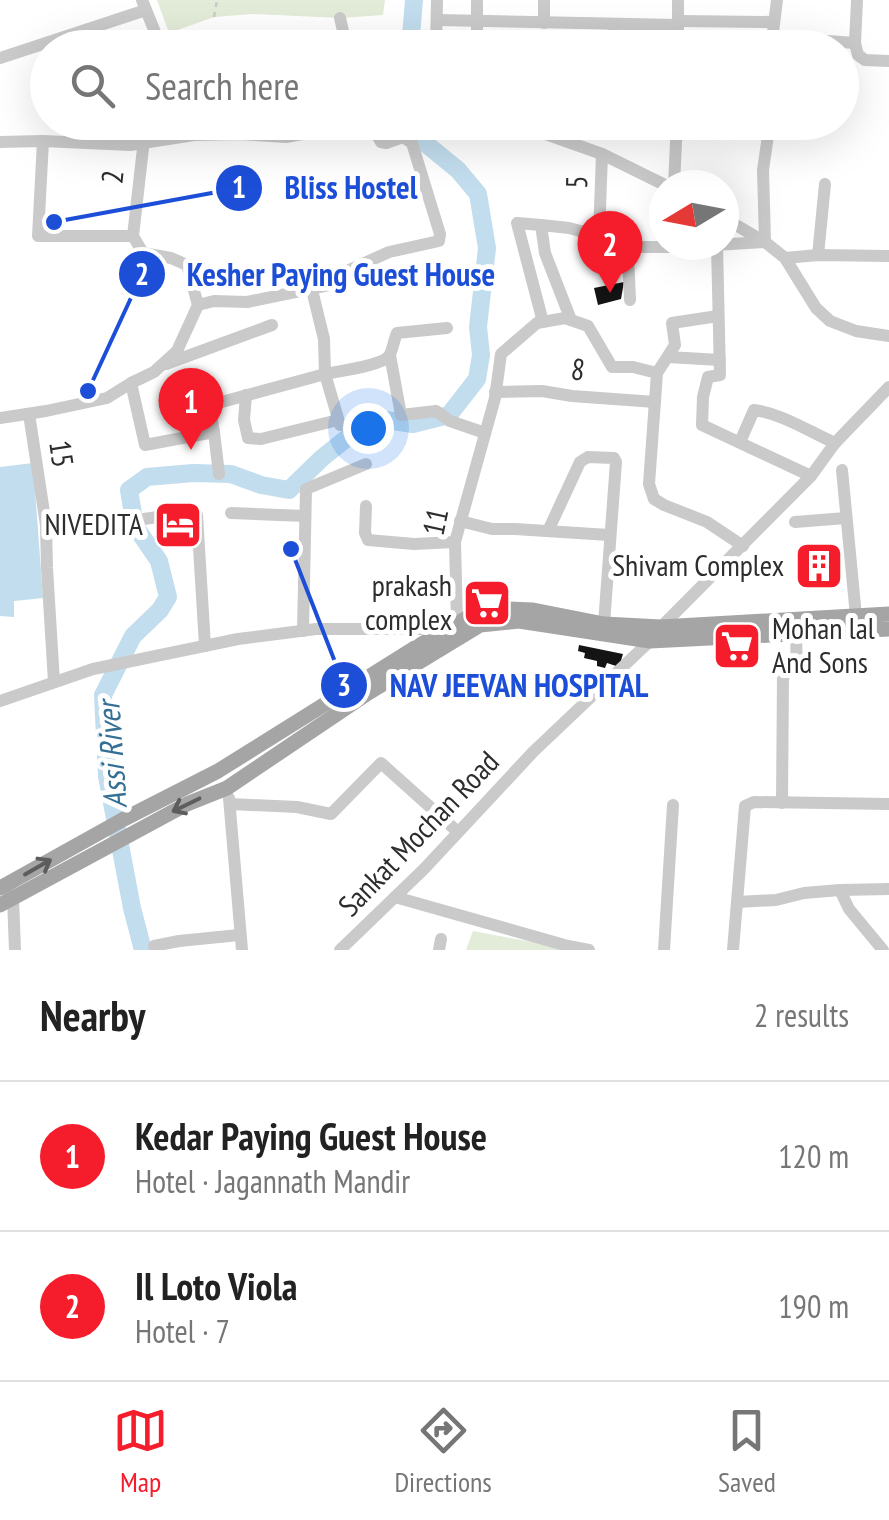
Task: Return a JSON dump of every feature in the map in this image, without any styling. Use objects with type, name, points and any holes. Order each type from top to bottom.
[{"type":"main road","points":[[80,852],[124,818],[218,771],[472,616],[508,609],[533,610],[604,624],[661,627],[889,614]]},
{"type":"main road","points":[[4,892],[80,852],[132,834],[187,804],[228,796],[278,751],[480,625],[519,621],[650,641],[889,630]]},
{"type":"street","points":[[437,0],[437,30]]},
{"type":"street","points":[[477,0],[478,30]]},
{"type":"street","points":[[544,0],[544,24]]},
{"type":"street","points":[[678,0],[678,30]]},
{"type":"street","points":[[773,30],[776,0]]},
{"type":"street","points":[[856,30],[857,0]]},
{"type":"street","points":[[76,30],[144,5],[154,30]]},
{"type":"street","points":[[340,18],[342,30]]},
{"type":"street","points":[[437,20],[614,26],[774,22]]},
{"type":"street","points":[[614,26],[614,30]]},
{"type":"street","points":[[0,58],[30,47]]},
{"type":"street","points":[[859,56],[865,60],[889,60]]},
{"type":"street","name":"2","points":[[132,236],[143,140]]},
{"type":"street","points":[[0,142],[142,144],[168,140]]},
{"type":"street","points":[[198,306],[214,301],[247,302],[329,286],[347,270],[389,252],[432,244],[440,238],[412,143],[408,140]]},
{"type":"street","points":[[563,140],[649,177]]},
{"type":"street","points":[[675,170],[676,140]]},
{"type":"street","points":[[766,242],[763,170],[767,140]]},
{"type":"street","points":[[43,141],[37,232],[40,236],[132,236],[146,255],[171,258],[187,265],[198,306],[177,351],[164,364]]},
{"type":"street","name":"5","points":[[600,236],[602,154]]},
{"type":"street","points":[[818,255],[825,184]]},
{"type":"street","points":[[649,248],[633,248],[569,228],[518,222],[543,322],[565,318],[588,326],[612,367],[633,366],[657,373]]},
{"type":"street","points":[[541,225],[545,254],[571,320]]},
{"type":"street","points":[[739,227],[785,258],[816,308],[830,321],[856,332],[889,336]]},
{"type":"street","points":[[739,244],[766,242]]},
{"type":"street","points":[[630,300],[628,253],[633,248]]},
{"type":"street","points":[[785,258],[889,256]]},
{"type":"street","points":[[717,260],[720,375],[708,378],[702,425],[811,476]]},
{"type":"street","points":[[246,395],[244,420],[248,438],[339,422],[326,374],[324,339],[312,290]]},
{"type":"street","points":[[718,316],[672,324],[675,344],[657,373],[650,484],[654,499],[707,522],[742,546]]},
{"type":"street","name":"11","points":[[452,626],[455,542],[485,433],[501,354],[543,322]]},
{"type":"street","points":[[0,418],[107,398],[164,364],[272,325]]},
{"type":"street","points":[[446,328],[397,333],[394,337],[390,354],[401,415],[436,411],[450,421],[485,433]]},
{"type":"street","points":[[219,474],[211,407],[382,361],[390,354]]},
{"type":"street","points":[[668,357],[720,360]]},
{"type":"street","points":[[131,382],[145,445],[214,432]]},
{"type":"street","name":"Sankat Mochan Road","points":[[340,950],[811,476],[834,444],[889,387]]},
{"type":"street","name":"8","points":[[495,392],[542,391],[655,402]]},
{"type":"street","points":[[740,442],[754,410],[776,413],[834,444]]},
{"type":"street","name":"15","points":[[29,414],[46,525],[54,682]]},
{"type":"street","points":[[548,531],[580,462],[588,457],[614,458],[615,494],[604,624]]},
{"type":"street","points":[[303,631],[306,489],[366,464]]},
{"type":"street","points":[[842,470],[856,616]]},
{"type":"street","points":[[366,506],[368,540],[455,542]]},
{"type":"street","points":[[230,513],[306,516]]},
{"type":"street","points":[[144,518],[197,514],[205,646]]},
{"type":"street","points":[[795,522],[846,518]]},
{"type":"street","points":[[460,521],[492,529],[609,535]]},
{"type":"street","points":[[0,701],[93,669],[205,646],[303,631],[452,626]]},
{"type":"street","points":[[782,803],[783,677],[788,671],[802,671],[796,635]]},
{"type":"street","points":[[228,796],[331,814],[381,763],[458,832]]},
{"type":"street","points":[[218,771],[228,796],[242,950]]},
{"type":"street","points":[[733,950],[745,806],[754,802],[889,804]]},
{"type":"street","points":[[664,950],[674,805]]},
{"type":"street","points":[[737,902],[776,900],[804,893],[889,889]]},
{"type":"street","points":[[840,890],[848,909],[883,950]]},
{"type":"street","points":[[4,892],[15,950]]},
{"type":"street","points":[[395,897],[590,950]]},
{"type":"street","points":[[154,946],[239,935]]},
{"type":"path","points":[[214,18],[217,0]]},
{"type":"green space","points":[[157,0],[385,0],[383,15],[340,18],[252,14],[214,17],[168,30]]},
{"type":"green space","points":[[473,931],[574,950],[466,950]]},
{"type":"water","points":[[33,463],[43,598],[14,601],[14,617],[0,616],[0,467]]},
{"type":"building","points":[[624,282],[621,299],[598,305],[594,288]]},
{"type":"building","name":"Shivam Complex","points":[[837,552],[841,576],[799,579],[798,555]]},
{"type":"building","points":[[579,645],[623,654],[619,667],[607,663],[605,668],[597,666],[597,661],[584,658],[585,653],[578,651]]},
{"type":"waterway","name":"Assi River","points":[[412,30],[414,0]]},
{"type":"waterway","name":"Assi River","points":[[143,950],[107,776],[103,695],[133,636],[168,597],[159,561],[135,526],[129,490],[147,477],[193,473],[231,474],[289,490],[372,418],[413,424],[449,415],[477,379],[487,248],[478,194],[458,170],[423,140]]},
{"type":"place","name":"Bliss Hostel","points":[[54,222]]},
{"type":"place","name":"Il Loto Viola","points":[[610,293]]},
{"type":"place","name":"Kesher Paying Guest House","points":[[88,391]]},
{"type":"place","name":"Kedar Paying Guest House","points":[[191,450]]},
{"type":"place","name":"NIVEDITA","points":[[178,525]]},
{"type":"place","name":"NAV JEEVAN HOSPITAL","points":[[291,549]]},
{"type":"place","name":"Shivam Complex","points":[[819,566]]},
{"type":"place","name":"prakash complex","points":[[487,603]]},
{"type":"place","name":"Mohan lal And Sons","points":[[737,646]]}]
